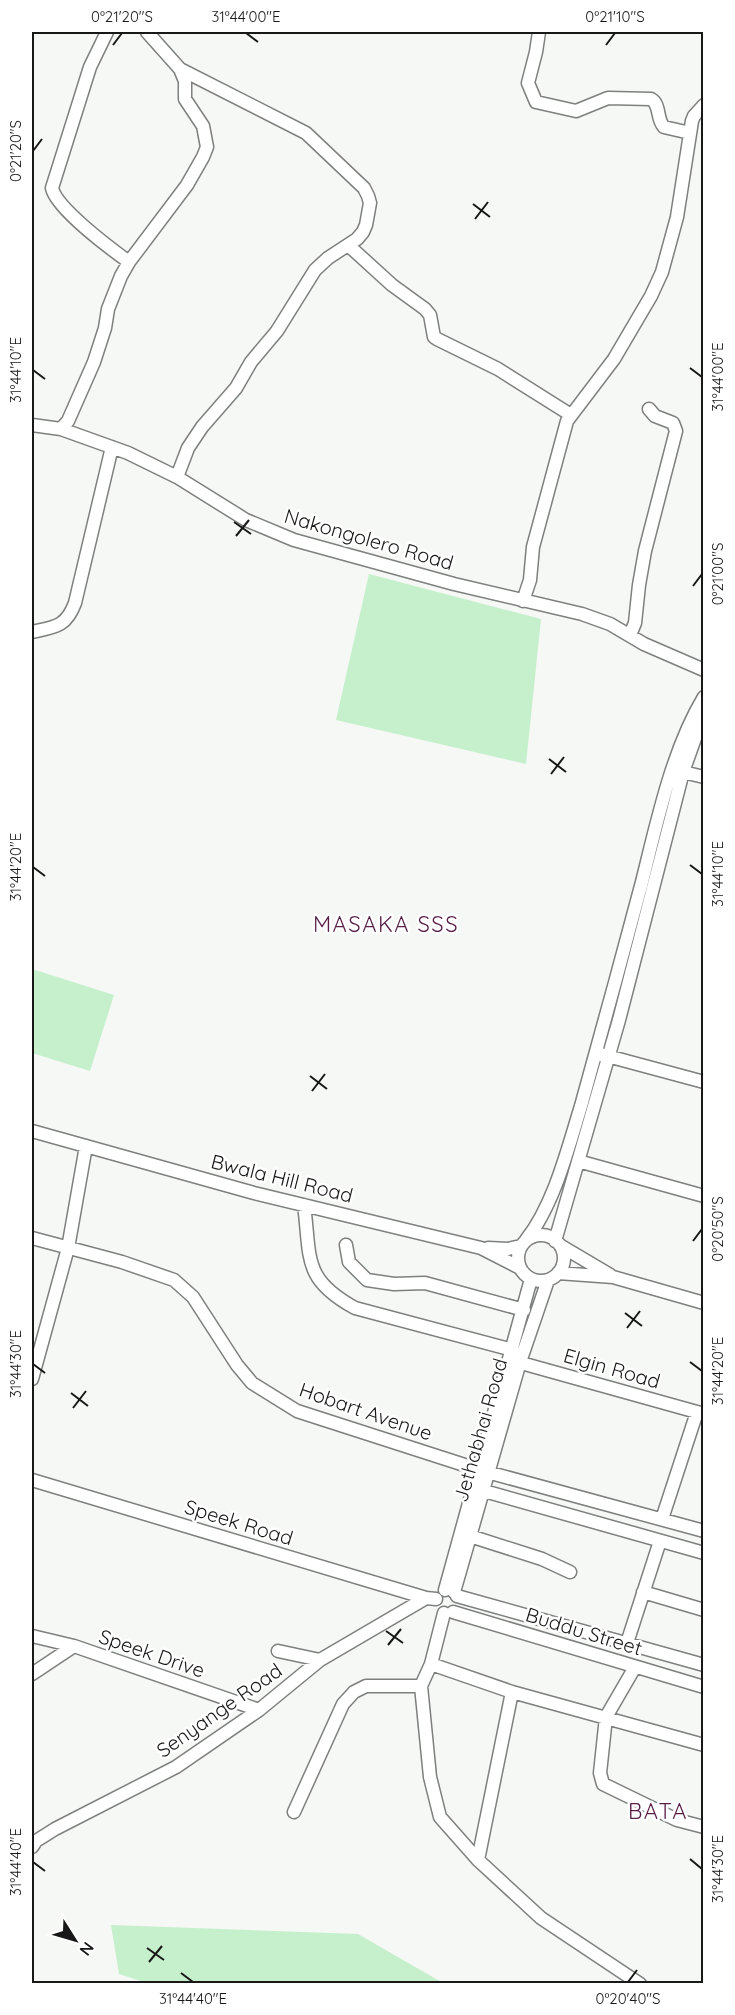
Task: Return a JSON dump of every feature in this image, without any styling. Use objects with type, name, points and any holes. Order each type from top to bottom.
[{"type":"street","points":[[107,32],[82,89],[52,188],[56,199],[96,238],[129,262]]},
{"type":"street","points":[[62,429],[68,422],[94,362],[115,290],[129,262],[182,191],[206,152],[205,131],[185,99],[185,81],[180,69],[147,32]]},
{"type":"street","points":[[539,32],[528,83],[536,102],[576,111],[608,98],[651,99],[656,103],[661,125],[690,133]]},
{"type":"street","points":[[177,477],[188,448],[202,427],[236,388],[250,362],[277,331],[315,270],[328,258],[357,239],[366,225],[370,203],[364,188],[306,133],[180,69]]},
{"type":"street","points":[[523,601],[530,580],[533,547],[566,424],[614,359],[657,285],[677,217],[694,116],[704,105]]},
{"type":"street","points":[[348,245],[393,285],[425,309],[430,315],[436,339],[498,369],[571,415]]},
{"type":"street","points":[[630,635],[635,623],[645,550],[676,431],[673,423],[655,416],[649,409]]},
{"type":"street","name":"Nakongolero Road","points":[[32,425],[62,429],[112,447],[177,477],[246,520],[294,540],[454,585],[582,614],[610,624],[656,650],[704,670]]},
{"type":"street","points":[[32,632],[57,626],[66,621],[71,614],[112,447]]},
{"type":"street","points":[[553,1276],[564,1261],[558,1244],[658,818],[689,721],[704,697]]},
{"type":"street","points":[[614,1277],[553,1276],[539,1281],[531,1279],[520,1268],[518,1257],[524,1243],[538,1225],[566,1156],[602,1055],[683,772],[699,727],[704,720]]},
{"type":"street","points":[[683,772],[704,777]]},
{"type":"street","points":[[602,1055],[704,1082]]},
{"type":"street","name":"Bwala Hill Road","points":[[32,1131],[254,1193],[480,1248],[520,1268]]},
{"type":"street","points":[[32,1379],[34,1360],[68,1248],[86,1146]]},
{"type":"street","points":[[578,1161],[704,1196]]},
{"type":"street","name":"Elgin Road","points":[[304,1205],[308,1255],[318,1281],[336,1298],[355,1308],[700,1413]]},
{"type":"street","points":[[480,1248],[508,1249],[542,1235],[550,1236],[558,1244],[614,1277],[704,1303]]},
{"type":"street","name":"Hobart Avenue","points":[[32,1238],[174,1280],[193,1297],[237,1365],[252,1383],[297,1411],[484,1472],[704,1531]]},
{"type":"street","points":[[346,1245],[350,1263],[367,1280],[394,1284],[425,1283],[524,1310]]},
{"type":"street","name":"Jethabhai Road","points":[[514,1358],[553,1276]]},
{"type":"street","name":"Jethabhai Road","points":[[443,1595],[484,1472],[514,1358],[531,1279]]},
{"type":"street","points":[[662,1520],[700,1413]]},
{"type":"street","name":"Speek Road","points":[[32,1480],[704,1665]]},
{"type":"street","points":[[479,1489],[704,1553]]},
{"type":"street","name":"Jethabhai Road","points":[[443,1595],[470,1536],[479,1489]]},
{"type":"street","points":[[470,1536],[542,1560],[570,1572]]},
{"type":"street","points":[[627,1643],[660,1541]]},
{"type":"street","points":[[644,1592],[704,1610]]},
{"type":"street","points":[[449,1612],[437,1608],[443,1595],[458,1604],[449,1612],[421,1686],[430,1777],[440,1817],[478,1860],[541,1918],[640,1983]]},
{"type":"street","name":"Senyange Road","points":[[32,1847],[36,1841],[54,1828],[176,1767],[259,1710],[320,1660],[443,1595]]},
{"type":"street","name":"Buddu Street","points":[[449,1612],[704,1687]]},
{"type":"street","name":"Speek Drive","points":[[32,1636],[74,1646],[259,1710]]},
{"type":"street","points":[[32,1674],[74,1646]]},
{"type":"street","points":[[278,1651],[320,1660]]},
{"type":"street","points":[[431,1664],[512,1692],[704,1745]]},
{"type":"street","points":[[635,1667],[606,1717],[600,1773],[603,1784],[677,1820],[704,1827]]},
{"type":"street","points":[[294,1812],[343,1704],[354,1692],[366,1686],[421,1686]]},
{"type":"street","points":[[478,1860],[512,1692]]},
{"type":"green space","points":[[369,574],[541,619],[526,764],[336,720]]},
{"type":"green space","points":[[32,969],[114,995],[90,1071],[32,1053]]},
{"type":"green space","points":[[111,1925],[358,1934],[443,1983],[147,1983],[119,1974]]},
{"type":"district","name":"MASAKA SSS","points":[[386,924]]},
{"type":"district","name":"BATA","points":[[658,1811]]}]
